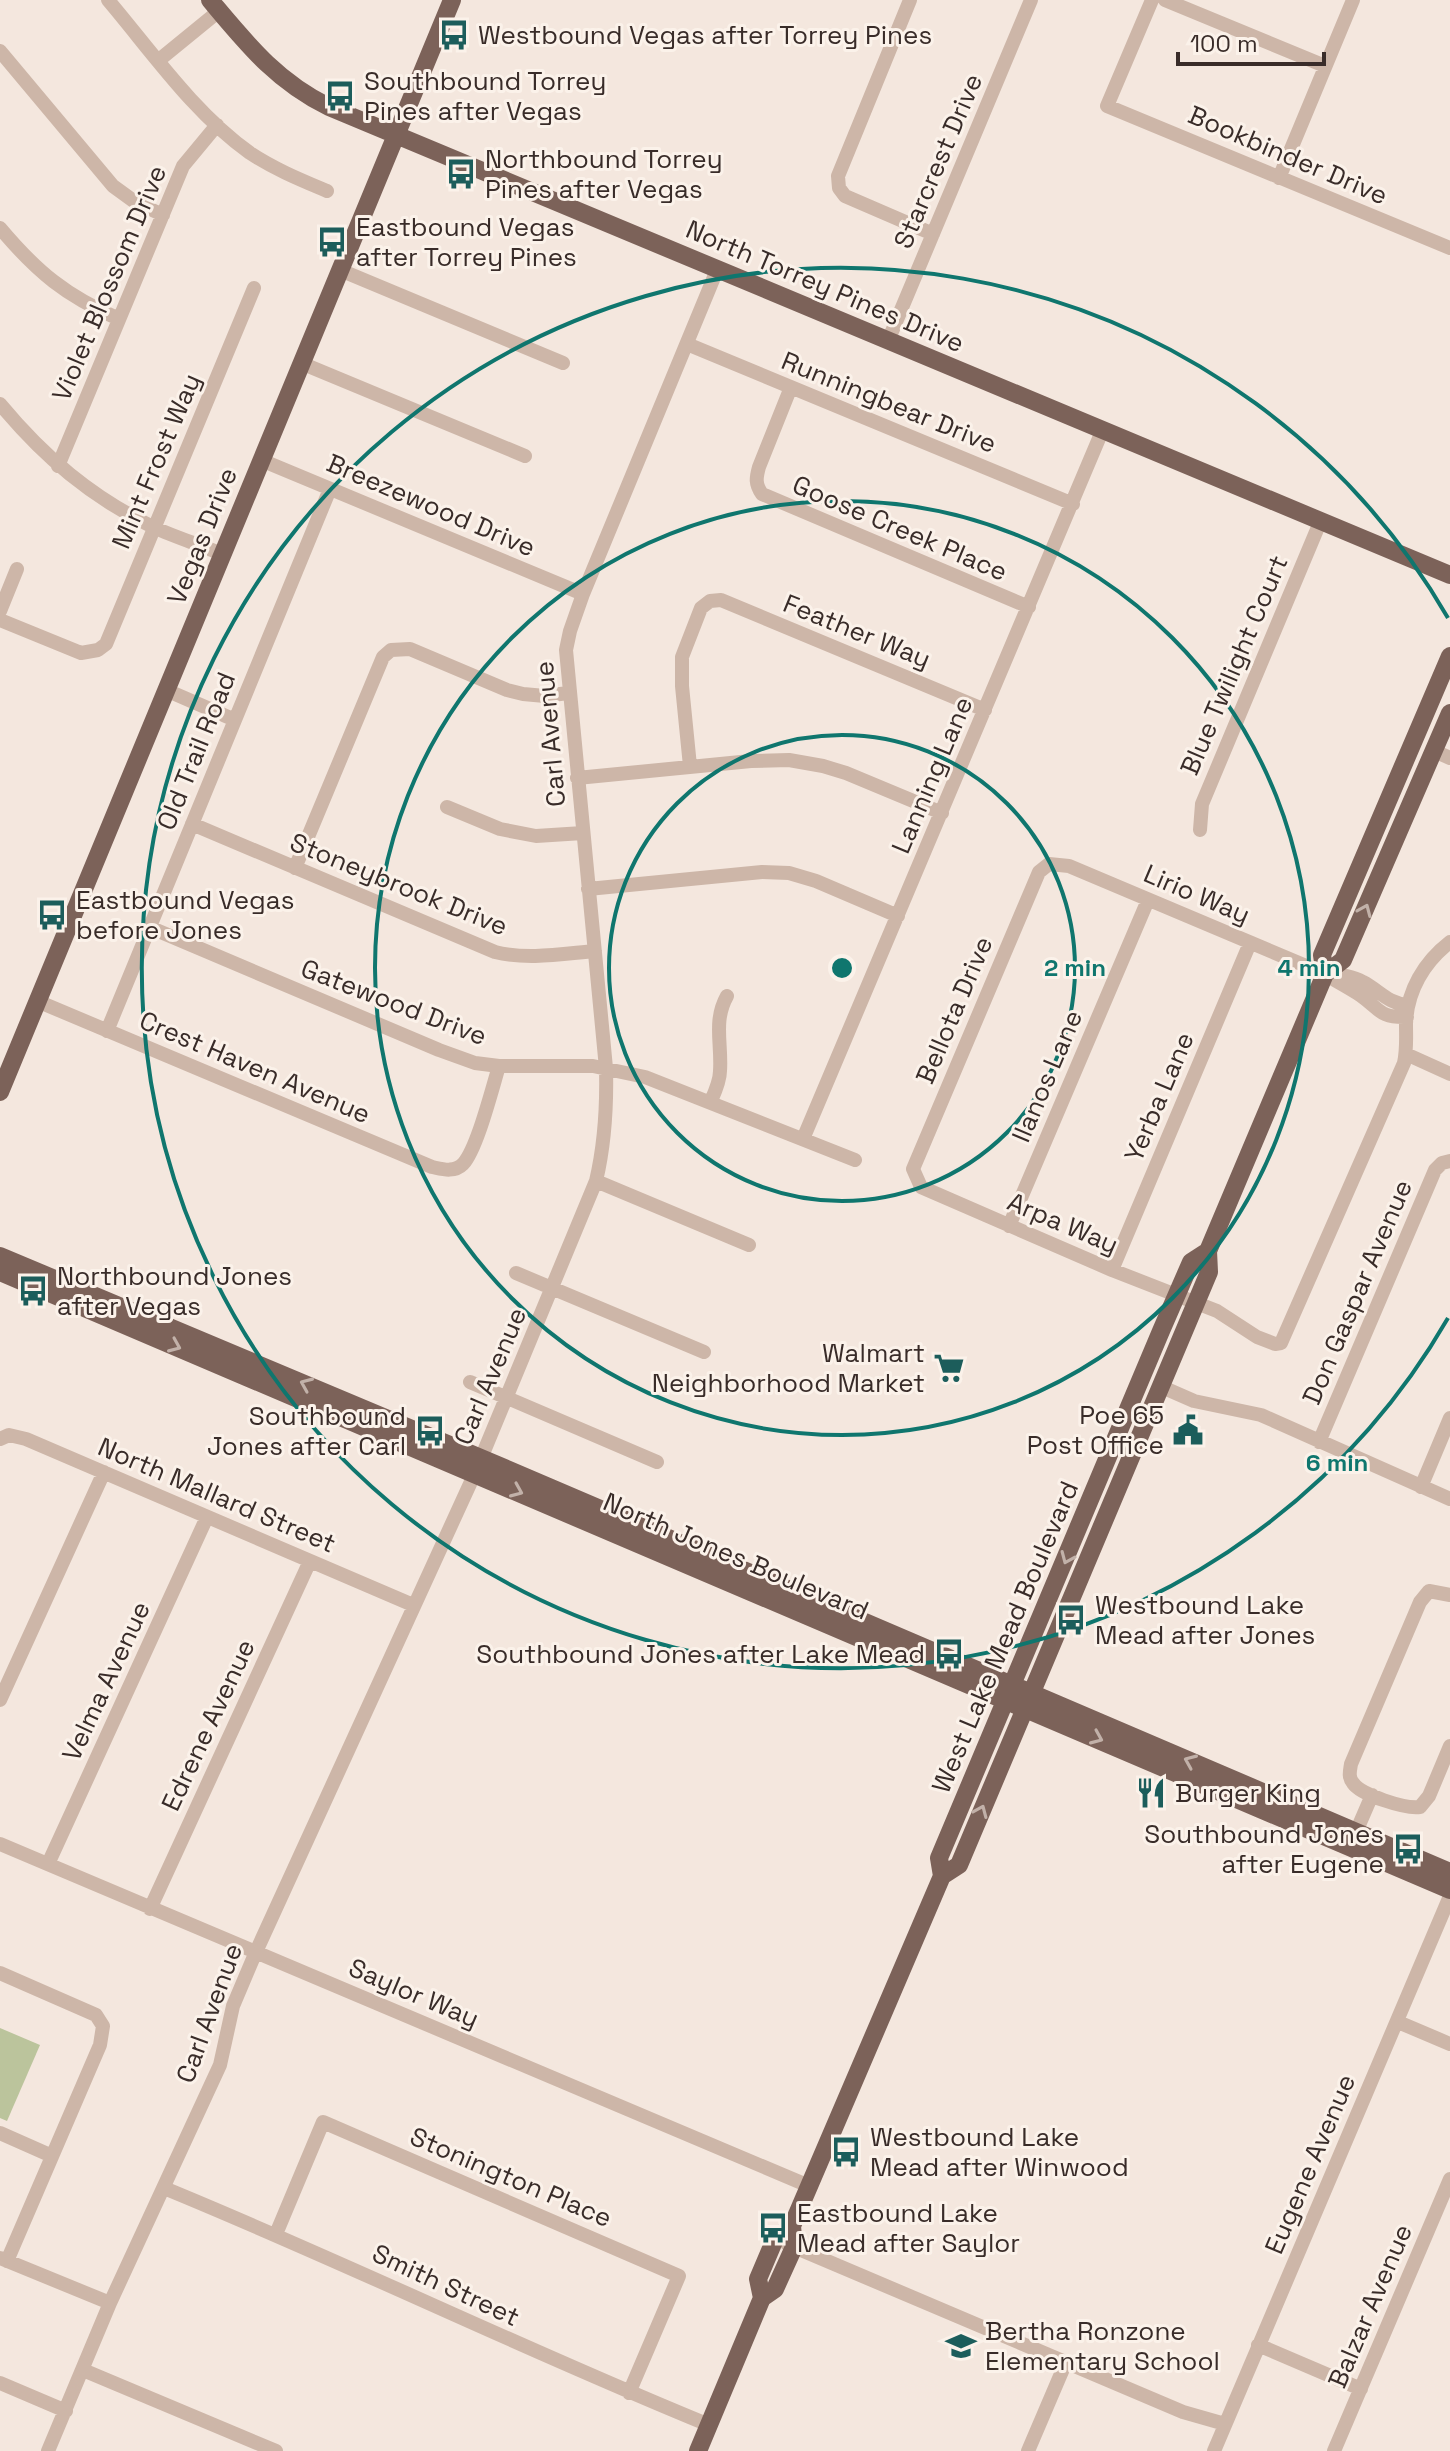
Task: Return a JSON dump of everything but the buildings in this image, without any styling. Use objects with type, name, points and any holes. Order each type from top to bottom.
[{"type":"main road","name":"Vegas Drive","points":[[0,1092],[452,0]]},
{"type":"main road","name":"North Torrey Pines Drive","points":[[215,5],[258,57],[294,87],[329,107],[1450,575]]},
{"type":"main road","name":"West Lake Mead Boulevard","points":[[1325,974],[1322,955],[1450,656]]},
{"type":"main road","name":"West Lake Mead Boulevard","points":[[942,1876],[959,1865],[1162,1387],[1209,1272],[1208,1251],[1325,974],[1343,960],[1395,840],[1442,754],[1450,713]]},
{"type":"main road","points":[[1375,831],[1395,840]]},
{"type":"main road","name":"West Lake Mead Boulevard","points":[[698,2451],[762,2298],[775,2289],[794,2247],[792,2226],[942,1876],[939,1858],[1161,1331],[1191,1262],[1208,1251]]},
{"type":"main road","name":"North Jones Boulevard","points":[[0,1256],[213,1353],[478,1466],[810,1599],[1009,1692]]},
{"type":"main road","name":"North Jones Boulevard","points":[[0,1272],[213,1353]]},
{"type":"main road","points":[[1161,1331],[1164,1349],[1154,1372],[1154,1380],[1162,1387]]},
{"type":"main road","points":[[1124,1478],[1118,1463],[1124,1445],[1126,1417]]},
{"type":"main road","name":"North Jones Boulevard","points":[[478,1466],[688,1564],[1009,1692],[1284,1810],[1450,1890]]},
{"type":"main road","points":[[1093,1548],[1094,1530],[1108,1487],[1104,1470]]},
{"type":"main road","points":[[688,1564],[705,1564],[742,1578],[761,1578]]},
{"type":"main road","points":[[743,1587],[755,1584],[796,1599],[810,1599]]},
{"type":"main road","name":"North Jones Boulevard","points":[[1284,1810],[1356,1832],[1450,1872]]},
{"type":"main road","name":"West Lake Mead Boulevard","points":[[762,2298],[758,2279],[775,2239],[792,2226]]},
{"type":"street","points":[[108,0],[217,125],[270,165],[327,191]]},
{"type":"street","points":[[910,0],[838,176],[839,188],[845,196],[933,234]]},
{"type":"street","name":"Starcrest Drive","points":[[888,341],[1031,0]]},
{"type":"street","name":"Bookbinder Drive","points":[[1152,0],[1107,106],[1450,248]]},
{"type":"street","points":[[1165,0],[1325,66]]},
{"type":"street","points":[[1279,178],[1353,0]]},
{"type":"street","points":[[159,60],[215,5]]},
{"type":"street","points":[[0,51],[113,186],[135,202],[163,215]]},
{"type":"street","name":"Violet Blossom Drive","points":[[58,466],[183,166],[217,125]]},
{"type":"street","points":[[0,228],[44,276],[90,307],[119,319]]},
{"type":"street","points":[[340,270],[563,363]]},
{"type":"street","name":"Carl Avenue","points":[[48,2451],[110,2303],[220,2065],[233,2006],[255,1954],[478,1466],[596,1181],[607,1119],[606,1068],[566,650],[583,594],[717,270]]},
{"type":"street","name":"Mint Frost Way","points":[[0,620],[81,653],[98,650],[106,644],[254,288]]},
{"type":"street","name":"Runningbear Drive","points":[[687,344],[1073,504]]},
{"type":"street","points":[[301,363],[525,456]]},
{"type":"street","name":"Goose Creek Place","points":[[791,387],[759,467],[757,487],[762,494],[1029,607]]},
{"type":"street","points":[[0,404],[31,441],[58,466],[109,502],[154,527],[222,554]]},
{"type":"street","name":"Lanning Lane","points":[[803,1139],[1103,429]]},
{"type":"street","name":"Breezewood Drive","points":[[261,460],[583,594]]},
{"type":"street","name":"Old Trail Road","points":[[107,1031],[330,489]]},
{"type":"street","name":"Blue Twilight Court","points":[[1200,830],[1202,804],[1321,520]]},
{"type":"street","points":[[0,611],[17,569]]},
{"type":"street","name":"Feather Way","points":[[690,766],[682,657],[701,608],[710,601],[721,600],[985,710]]},
{"type":"street","points":[[295,868],[383,657],[391,650],[410,649],[523,694],[568,693]]},
{"type":"street","points":[[166,690],[235,720]]},
{"type":"street","points":[[577,778],[789,760],[823,766],[942,813]]},
{"type":"street","points":[[447,807],[500,829],[536,836],[583,833]]},
{"type":"street","name":"Stoneybrook Drive","points":[[192,824],[495,952],[533,957],[595,951]]},
{"type":"street","name":"Lirio Way","points":[[1049,864],[1069,866],[1325,974],[1362,996],[1382,1014],[1390,1017],[1407,1011]]},
{"type":"street","name":"Bellota Drive","points":[[915,1179],[913,1169],[1021,914],[1039,872],[1049,864]]},
{"type":"street","points":[[588,889],[762,872],[789,873],[898,916]]},
{"type":"street","name":"Ilanos Lane","points":[[1009,1226],[1148,900]]},
{"type":"street","name":"Gatewood Drive","points":[[149,927],[475,1063],[593,1066],[645,1077],[855,1160]]},
{"type":"street","points":[[1450,942],[1419,975],[1407,1011],[1406,1054],[1450,1074]]},
{"type":"street","name":"Yerba Lane","points":[[1112,1270],[1250,943]]},
{"type":"street","points":[[711,1101],[720,1070],[717,1035],[719,1010],[727,996]]},
{"type":"street","name":"Crest Haven Avenue","points":[[37,1001],[432,1167],[455,1169],[463,1164],[471,1150],[499,1066]]},
{"type":"street","name":"Arpa Way","points":[[915,1179],[921,1187],[1112,1270],[1217,1311],[1257,1337],[1275,1344],[1281,1343],[1406,1054]]},
{"type":"street","name":"Don Gaspar Avenue","points":[[1319,1442],[1435,1170],[1446,1162]]},
{"type":"street","points":[[596,1181],[749,1245]]},
{"type":"street","points":[[516,1273],[704,1352]]},
{"type":"street","points":[[470,1382],[657,1462]]},
{"type":"street","points":[[1162,1387],[1194,1401],[1261,1415],[1450,1499]]},
{"type":"street","points":[[1421,1487],[1450,1418]]},
{"type":"street","name":"North Mallard Street","points":[[1,1438],[9,1435],[26,1439],[413,1605]]},
{"type":"street","points":[[0,1700],[104,1472]]},
{"type":"street","name":"Velma Avenue","points":[[48,1864],[207,1517]]},
{"type":"street","name":"Edrene Avenue","points":[[150,1909],[310,1561]]},
{"type":"street","points":[[1450,1595],[1429,1591],[1420,1602],[1351,1764],[1350,1777],[1354,1785],[1372,1795],[1408,1809],[1420,1807],[1429,1796],[1450,1746]]},
{"type":"street","points":[[1356,1832],[1372,1795]]},
{"type":"street","name":"Saylor Way","points":[[0,1844],[809,2186]]},
{"type":"street","name":"Eugene Avenue","points":[[1214,2451],[1450,1896]]},
{"type":"street","points":[[0,1973],[96,2015],[103,2026],[100,2045],[4,2259],[110,2303]]},
{"type":"street","points":[[1398,2022],[1450,2044]]},
{"type":"street","name":"Stonington Place","points":[[276,2234],[323,2122],[679,2276],[629,2393]]},
{"type":"street","points":[[0,2133],[52,2156]]},
{"type":"street","name":"Balzar Avenue","points":[[1334,2451],[1450,2179]]},
{"type":"street","name":"Smith Street","points":[[164,2188],[276,2234],[629,2393],[709,2425]]},
{"type":"street","points":[[775,2239],[1183,2412],[1225,2424]]},
{"type":"street","points":[[1258,2345],[1361,2389]]},
{"type":"street","points":[[1028,2451],[1066,2362]]},
{"type":"street","points":[[83,2370],[276,2451]]},
{"type":"street","points":[[0,2383],[66,2411]]},
{"type":"green space","points":[[0,2028],[40,2045],[7,2121],[0,2118]]},
{"type":"place","name":"Westbound Vegas after Torrey Pines","points":[[454,35]]},
{"type":"place","name":"Southbound Torrey Pines after Vegas","points":[[340,96]]},
{"type":"place","name":"Northbound Torrey Pines after Vegas","points":[[461,174]]},
{"type":"place","name":"Eastbound Vegas after Torrey Pines","points":[[332,242]]},
{"type":"place","name":"Eastbound Vegas before Jones","points":[[52,915]]},
{"type":"place","name":"Northbound Jones after Vegas","points":[[33,1291]]},
{"type":"place","name":"Walmart Neighborhood Market","points":[[949,1368]]},
{"type":"place","name":"Poe 65 Post Office","points":[[1188,1430]]},
{"type":"place","name":"Southbound Jones after Carl","points":[[430,1431]]},
{"type":"place","name":"Westbound Lake Mead after Jones","points":[[1071,1620]]},
{"type":"place","name":"Southbound Jones after Lake Mead","points":[[949,1654]]},
{"type":"place","name":"Burger King","points":[[1151,1793]]},
{"type":"place","name":"Southbound Jones after Eugene","points":[[1408,1849]]},
{"type":"place","name":"Westbound Lake Mead after Winwood","points":[[846,2152]]},
{"type":"place","name":"Eastbound Lake Mead after Saylor","points":[[773,2228]]},
{"type":"place","name":"Bertha Ronzone Elementary School","points":[[961,2346]]}]
